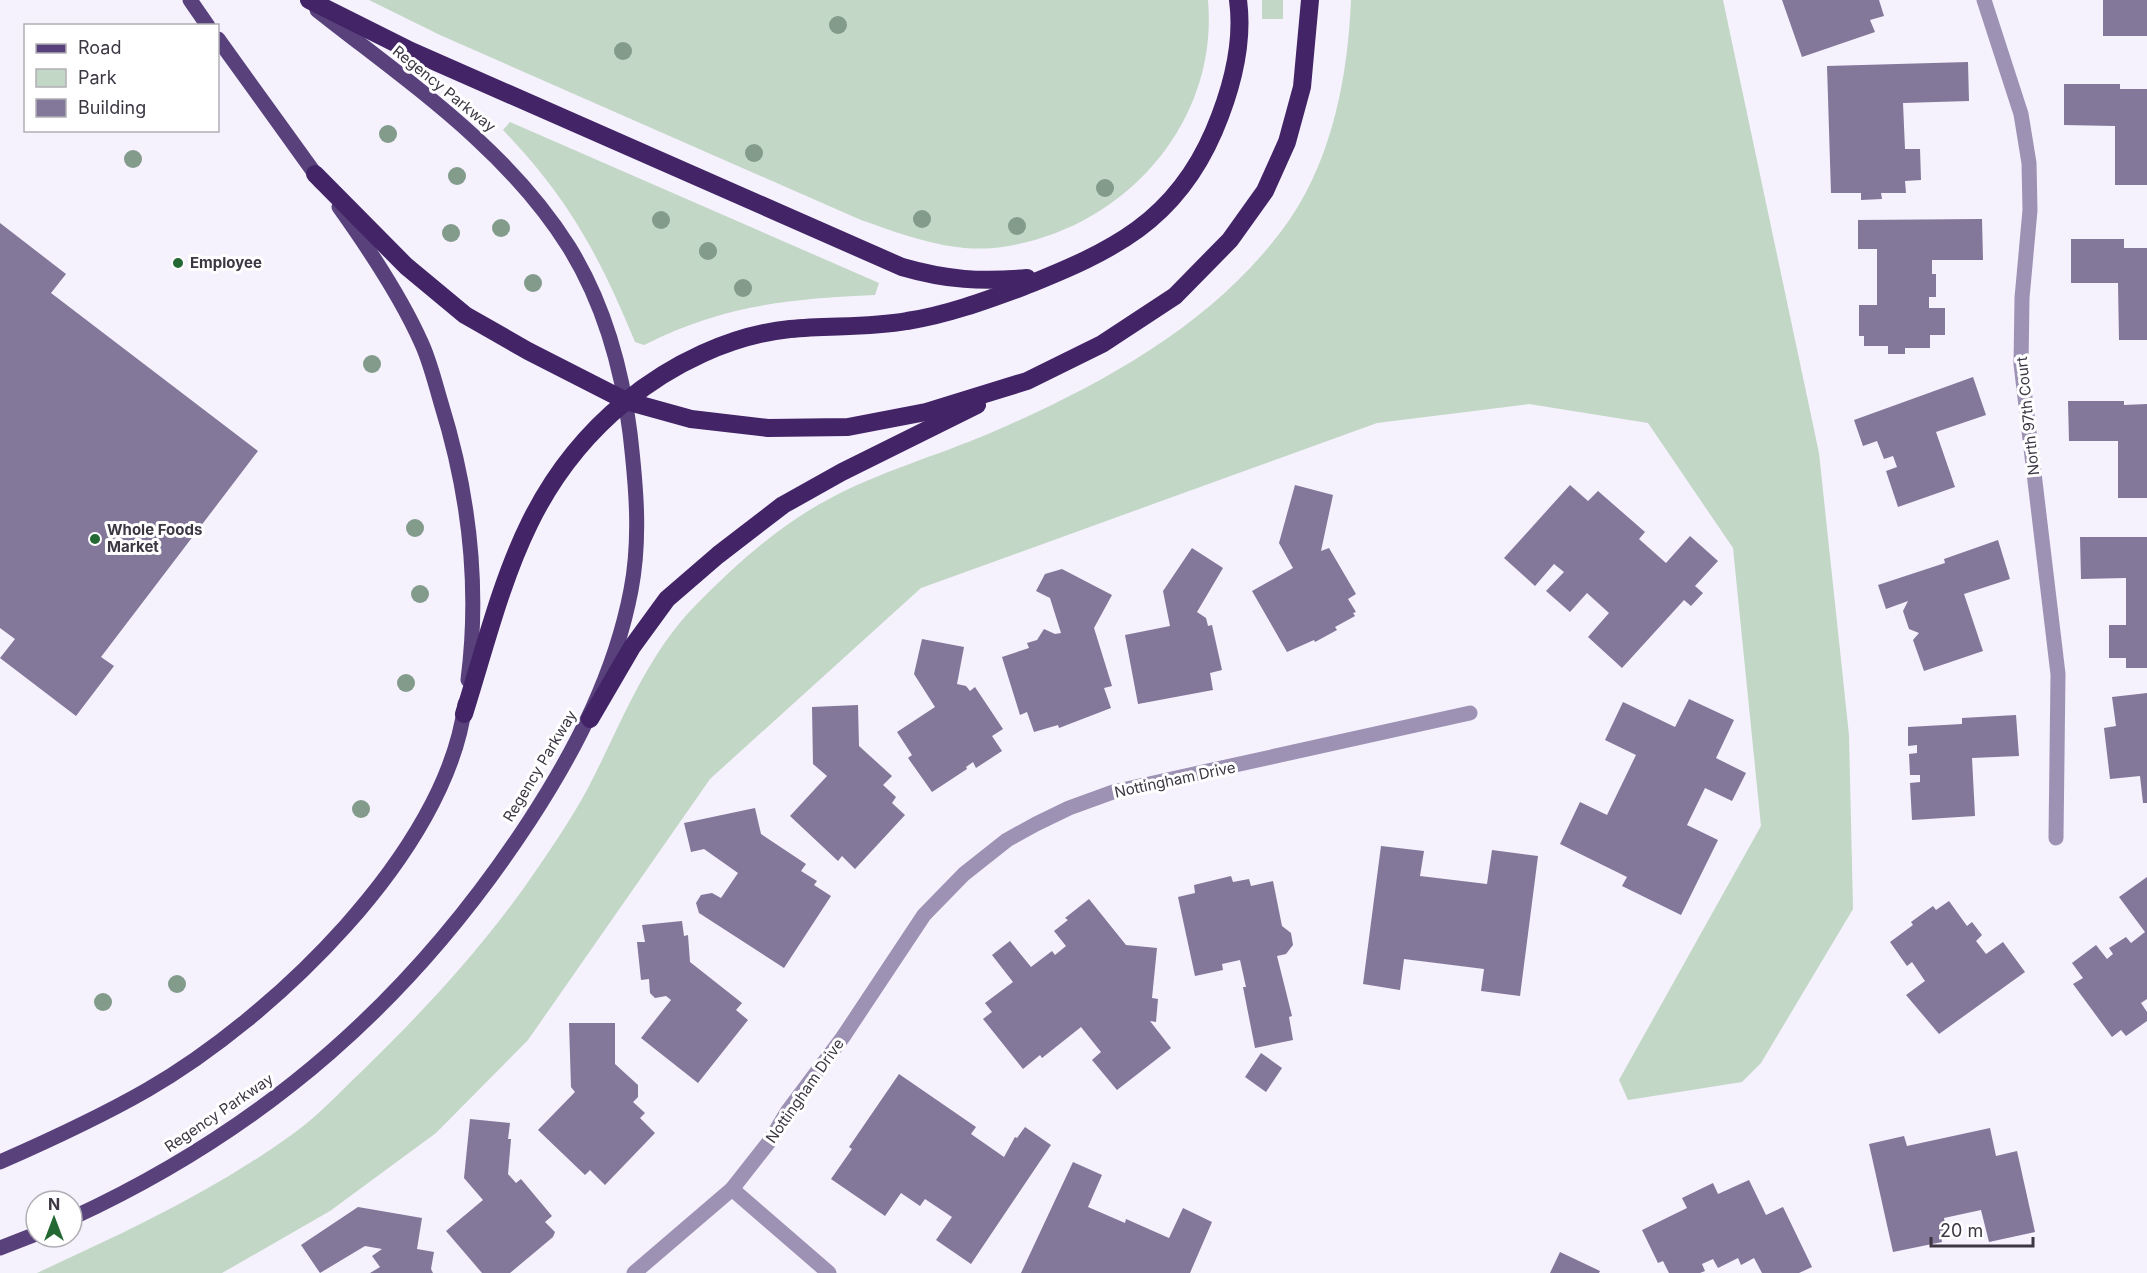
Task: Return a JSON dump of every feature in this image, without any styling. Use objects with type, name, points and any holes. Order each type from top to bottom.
[{"type":"highway","points":[[307,0],[411,51],[902,267],[938,278],[984,282],[1030,278],[1073,267]]},
{"type":"highway","points":[[464,714],[526,526],[552,480],[585,439],[626,401],[672,369],[749,337],[789,329],[908,321],[986,301],[1073,267],[1121,243],[1154,218],[1186,182],[1201,158],[1228,94],[1237,53],[1238,0]]},
{"type":"highway","points":[[590,719],[632,647],[667,599],[718,555],[783,505],[842,472],[1102,344],[1176,296],[1230,240],[1264,191],[1287,142],[1302,87],[1310,0]]},
{"type":"highway","points":[[315,174],[406,266],[465,315],[528,351],[626,401],[691,419],[757,427],[848,427],[926,412],[1027,381]]},
{"type":"main road","points":[[190,0],[207,24]]},
{"type":"main road","name":"Regency Parkway","points":[[84,1212],[185,1161],[250,1117],[322,1062],[379,1010],[433,952],[498,869],[550,789],[590,719],[612,659],[631,591],[637,532],[635,475],[626,401],[604,319],[570,248],[523,184],[476,136],[307,0]]},
{"type":"main road","points":[[0,1162],[148,1090],[236,1031],[328,946],[376,893],[422,825],[447,772],[464,714],[472,647],[473,576],[457,455],[422,344],[402,304],[360,236],[219,40]]},
{"type":"main road","points":[[0,1248],[24,1239]]},
{"type":"street","name":"North 97th Court","points":[[1984,0],[2021,114],[2028,164],[2030,210],[2022,298],[2021,364],[2058,674],[2056,838]]},
{"type":"street","name":"Nottingham Drive","points":[[634,1273],[732,1189],[769,1142],[787,1112],[843,1037],[924,915],[964,874],[1007,840],[1069,808],[1113,792],[1470,713]]},
{"type":"street","points":[[732,1189],[829,1273]]},
{"type":"green space","points":[[369,0],[1208,0],[1207,46],[1197,89],[1180,128],[1154,164],[1123,194],[1087,219],[1046,237],[984,249],[930,242],[861,220],[440,35]]},
{"type":"green space","points":[[1262,0],[1283,0],[1283,19],[1262,19]]},
{"type":"green space","points":[[1351,0],[1723,0],[1819,453],[1849,735],[1853,909],[1761,1063],[1742,1082],[1628,1100],[1619,1080],[1761,826],[1733,548],[1648,423],[1529,404],[1377,423],[921,588],[710,779],[528,1040],[436,1133],[330,1211],[222,1273],[37,1273],[167,1210],[260,1156],[309,1122],[385,1049],[476,949],[537,869],[582,798],[647,670],[661,648],[694,607],[757,548],[810,509],[848,489],[988,434],[1072,395],[1114,372],[1193,320],[1229,289],[1261,256],[1290,219],[1317,169],[1336,114],[1342,85]]},
{"type":"green space","points":[[510,122],[879,283],[875,295],[756,306],[701,321],[644,345],[635,342],[595,255],[580,229],[546,180],[503,130]]},
{"type":"building","points":[[1782,0],[1879,0],[1884,16],[1870,20],[1875,32],[1802,57]]},
{"type":"building","points":[[2103,0],[2147,0],[2147,36],[2103,36]]},
{"type":"building","points":[[1968,62],[1969,101],[1903,103],[1905,149],[1920,149],[1921,180],[1905,181],[1906,193],[1881,193],[1882,199],[1861,200],[1861,193],[1831,193],[1827,66]]},
{"type":"building","points":[[2064,84],[2120,84],[2120,89],[2147,89],[2147,185],[2115,185],[2115,126],[2064,125]]},
{"type":"building","points":[[1982,219],[1983,260],[1932,260],[1932,274],[1936,274],[1936,297],[1929,297],[1929,308],[1945,308],[1945,335],[1930,335],[1930,348],[1905,348],[1905,354],[1888,354],[1888,346],[1864,346],[1864,336],[1859,336],[1859,305],[1877,305],[1877,249],[1858,249],[1858,220]]},
{"type":"building","name":"Whole Foods Market","points":[[0,223],[66,274],[51,293],[258,451],[101,657],[114,666],[76,716],[0,658],[15,639],[0,628]]},
{"type":"building","points":[[2071,239],[2124,239],[2124,248],[2147,248],[2147,340],[2119,340],[2118,283],[2071,283]]},
{"type":"building","points":[[1973,377],[1986,415],[1936,432],[1955,487],[1898,507],[1886,471],[1897,467],[1893,456],[1884,459],[1877,441],[1863,446],[1854,420]]},
{"type":"building","points":[[2068,401],[2124,401],[2124,405],[2147,404],[2147,498],[2118,498],[2118,441],[2069,441]]},
{"type":"building","points":[[1295,485],[1333,495],[1321,551],[1329,548],[1356,594],[1348,599],[1356,612],[1353,613],[1355,616],[1335,627],[1337,630],[1315,642],[1314,640],[1287,652],[1252,591],[1293,568],[1279,543]]},
{"type":"building","points":[[1570,485],[1588,501],[1598,491],[1645,532],[1639,539],[1666,563],[1690,536],[1718,561],[1695,586],[1703,593],[1691,606],[1684,600],[1622,668],[1588,637],[1609,613],[1587,593],[1570,612],[1546,591],[1564,572],[1554,564],[1535,586],[1504,558]]},
{"type":"building","points":[[2080,537],[2147,537],[2147,668],[2126,668],[2126,658],[2109,658],[2109,625],[2126,625],[2126,578],[2081,579]]},
{"type":"building","points":[[1998,540],[2010,579],[1964,594],[1983,651],[1924,671],[1913,640],[1919,633],[1909,629],[1903,611],[1908,601],[1886,609],[1878,585],[1945,563],[1944,559]]},
{"type":"building","points":[[1192,548],[1223,568],[1197,612],[1206,618],[1208,626],[1212,625],[1222,670],[1210,673],[1213,690],[1138,704],[1125,635],[1170,626],[1163,591]]},
{"type":"building","points":[[1062,569],[1112,595],[1094,628],[1112,686],[1104,688],[1111,708],[1059,728],[1058,725],[1034,732],[1027,712],[1020,715],[1002,657],[1029,648],[1027,643],[1037,640],[1044,629],[1055,634],[1061,633],[1050,598],[1036,591],[1045,574]]},
{"type":"building","points":[[922,639],[964,647],[957,684],[966,686],[970,691],[975,687],[1003,729],[992,736],[1002,751],[976,768],[973,762],[966,767],[967,769],[932,792],[908,758],[912,755],[897,732],[935,707],[914,674]]},
{"type":"building","points":[[2147,693],[2147,803],[2143,803],[2140,776],[2110,779],[2104,728],[2116,726],[2112,697]]},
{"type":"building","points":[[1689,699],[1734,720],[1716,758],[1746,773],[1732,801],[1705,788],[1687,825],[1718,840],[1681,915],[1622,886],[1627,877],[1560,844],[1580,802],[1607,815],[1636,755],[1605,740],[1623,702],[1675,727]]},
{"type":"building","points":[[858,705],[859,746],[892,776],[883,785],[896,797],[892,803],[905,815],[855,869],[842,856],[838,861],[790,816],[827,776],[813,764],[812,707]]},
{"type":"building","points":[[2016,715],[2019,756],[1972,758],[1975,816],[1912,820],[1910,783],[1920,782],[1920,775],[1910,775],[1909,754],[1917,753],[1917,745],[1908,746],[1908,727],[1962,724],[1962,718]]},
{"type":"building","points":[[755,808],[761,834],[806,864],[801,871],[817,881],[814,885],[831,896],[784,968],[699,913],[696,903],[701,895],[712,893],[721,898],[738,873],[704,849],[691,852],[684,823]]},
{"type":"building","points":[[1381,846],[1424,851],[1420,876],[1487,884],[1492,850],[1538,856],[1520,996],[1481,991],[1484,969],[1404,959],[1400,990],[1363,984]]},
{"type":"building","points":[[1231,876],[1233,882],[1249,879],[1251,886],[1273,881],[1282,926],[1291,933],[1293,945],[1286,954],[1277,956],[1292,1016],[1289,1017],[1293,1040],[1255,1048],[1240,960],[1222,964],[1223,970],[1195,976],[1178,897],[1195,893],[1194,885]]},
{"type":"building","points":[[2147,877],[2147,999],[2141,1003],[2147,1012],[2147,1021],[2126,1036],[2121,1030],[2112,1037],[2073,984],[2083,978],[2072,963],[2096,945],[2107,959],[2113,954],[2109,948],[2126,937],[2131,943],[2145,932],[2119,897]]},
{"type":"building","points":[[1089,899],[1126,945],[1157,948],[1152,998],[1158,999],[1156,1022],[1150,1021],[1171,1048],[1117,1090],[1092,1060],[1101,1052],[1081,1027],[1042,1058],[1040,1055],[1023,1069],[983,1019],[992,1012],[985,1003],[1013,982],[992,955],[1010,941],[1031,967],[1052,951],[1055,955],[1066,946],[1054,931],[1068,920],[1065,918]]},
{"type":"building","points":[[1949,901],[1967,926],[1972,922],[1982,935],[1976,941],[1986,954],[2003,942],[2025,972],[1939,1034],[1906,995],[1925,981],[1912,962],[1907,966],[1890,942],[1913,925],[1911,922],[1933,906],[1936,910]]},
{"type":"building","points":[[682,921],[684,936],[688,935],[690,962],[742,1003],[736,1010],[748,1020],[698,1083],[641,1038],[671,1000],[666,996],[655,998],[650,993],[649,979],[641,980],[637,942],[645,942],[642,925]]},
{"type":"building","points":[[569,1023],[615,1023],[615,1064],[638,1085],[638,1097],[633,1102],[645,1113],[640,1118],[655,1133],[605,1185],[590,1170],[585,1175],[538,1130],[575,1092],[571,1087]]},
{"type":"building","points":[[1261,1053],[1282,1068],[1266,1092],[1245,1077]]},
{"type":"building","points":[[899,1074],[976,1127],[971,1134],[1004,1157],[1015,1137],[1017,1138],[1025,1127],[1051,1145],[971,1264],[936,1240],[952,1217],[925,1199],[920,1206],[901,1193],[885,1216],[831,1179],[852,1149],[849,1147]]},
{"type":"building","points":[[470,1119],[510,1123],[508,1174],[516,1183],[521,1179],[552,1216],[545,1222],[555,1232],[553,1237],[510,1273],[482,1273],[446,1231],[483,1200],[464,1178]]},
{"type":"building","points":[[1990,1128],[1996,1156],[2017,1151],[2035,1232],[1989,1242],[1981,1210],[1944,1218],[1946,1230],[1940,1231],[1942,1242],[1893,1252],[1869,1144],[1904,1136],[1907,1146]]},
{"type":"building","points":[[1073,1162],[1102,1175],[1088,1207],[1125,1223],[1126,1219],[1169,1238],[1183,1208],[1212,1222],[1190,1273],[1021,1273]]},
{"type":"building","points":[[1749,1180],[1766,1215],[1783,1207],[1812,1267],[1799,1273],[1762,1273],[1754,1258],[1741,1265],[1738,1258],[1718,1268],[1713,1259],[1702,1264],[1705,1271],[1700,1273],[1669,1273],[1663,1261],[1658,1263],[1642,1230],[1687,1208],[1682,1198],[1713,1183],[1718,1194]]},
{"type":"building","points":[[358,1207],[422,1218],[417,1249],[434,1252],[431,1269],[433,1273],[370,1273],[380,1267],[372,1256],[382,1249],[365,1246],[320,1273],[301,1245]]},
{"type":"building","points":[[1560,1252],[1600,1271],[1599,1273],[1550,1273]]},
{"type":"place","name":"Employee","points":[[178,263]]},
{"type":"place","name":"Whole Foods Market","points":[[95,539]]}]
